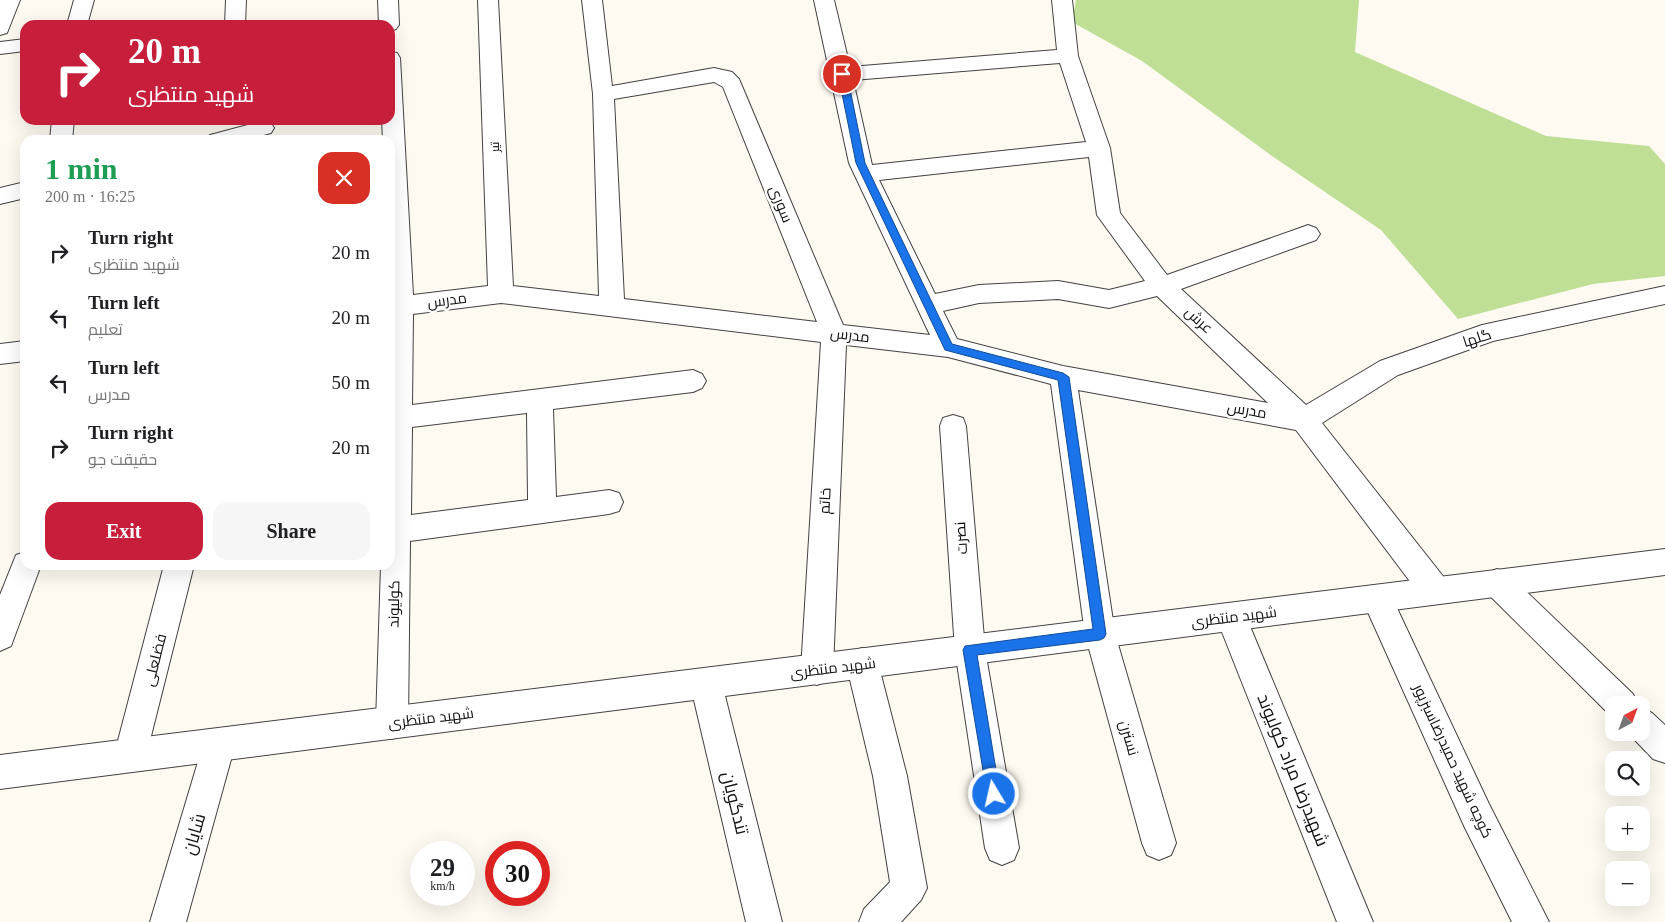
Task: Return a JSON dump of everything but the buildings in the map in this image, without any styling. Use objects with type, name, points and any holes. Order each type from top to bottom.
[{"type":"street","points":[[0,29],[10,0]]},
{"type":"street","points":[[79,20],[84,0]]},
{"type":"street","points":[[235,20],[236,0]]},
{"type":"street","name":"تیر","points":[[488,0],[501,294]]},
{"type":"street","points":[[592,0],[603,94],[612,307]]},
{"type":"street","points":[[824,0],[842,74],[860,163],[948,347]]},
{"type":"street","name":"عرش","points":[[1062,0],[1068,56],[1099,148],[1109,215],[1162,286],[1304,420],[1435,590]]},
{"type":"street","points":[[390,20],[392,1]]},
{"type":"street","points":[[0,48],[20,46]]},
{"type":"street","points":[[842,74],[1068,56]]},
{"type":"street","name":"سوری","points":[[603,94],[714,75],[725,77],[732,84],[834,333]]},
{"type":"street","points":[[238,135],[263,129]]},
{"type":"street","points":[[865,174],[1099,148]]},
{"type":"street","points":[[0,196],[20,191]]},
{"type":"street","points":[[928,305],[979,294],[1058,290],[1108,299],[1162,286],[1308,234]]},
{"type":"street","name":"مدرس","points":[[395,307],[501,294],[948,347],[1063,377],[1304,420]]},
{"type":"street","name":"گلها","points":[[1304,420],[1389,368],[1491,332],[1665,295]]},
{"type":"street","name":"خاتم","points":[[816,670],[834,333]]},
{"type":"street","points":[[0,354],[20,352]]},
{"type":"street","name":"نسترن","points":[[1063,377],[1100,634],[1159,843]]},
{"type":"street","points":[[395,419],[693,381]]},
{"type":"street","points":[[540,400],[542,511]]},
{"type":"street","name":"نصرت","points":[[953,426],[970,650]]},
{"type":"street","points":[[395,531],[608,502]]},
{"type":"street","name":"شهید منتظری","points":[[0,772],[1665,562]]},
{"type":"street","points":[[0,636],[24,570]]},
{"type":"street","name":"فضلعلی","points":[[130,756],[178,570]]},
{"type":"street","name":"کولیوند","points":[[392,723],[393,570]]},
{"type":"street","points":[[1497,583],[1613,696]]},
{"type":"street","name":"کوچه شهید حمیدرضاسبزپور","points":[[1377,599],[1478,816],[1531,922]]},
{"type":"street","name":"شهیدرضا مراد کولیوند","points":[[1231,617],[1355,922]]},
{"type":"street","points":[[970,650],[1002,848]]},
{"type":"street","points":[[862,664],[890,776],[909,888],[877,922]]},
{"type":"street","name":"تندگویان","points":[[706,684],[764,922]]},
{"type":"street","points":[[1650,733],[1665,747]]},
{"type":"street","name":"شایان","points":[[168,922],[219,745]]},
{"type":"green space","points":[[1076,0],[1359,0],[1355,52],[1546,136],[1649,146],[1665,164],[1665,276],[1593,284],[1458,319],[1381,230],[1272,156],[1142,61],[1072,22]]},
{"type":"route","points":[[842,74],[860,163],[948,347],[1063,377],[1100,634],[970,650],[994,794]]}]
